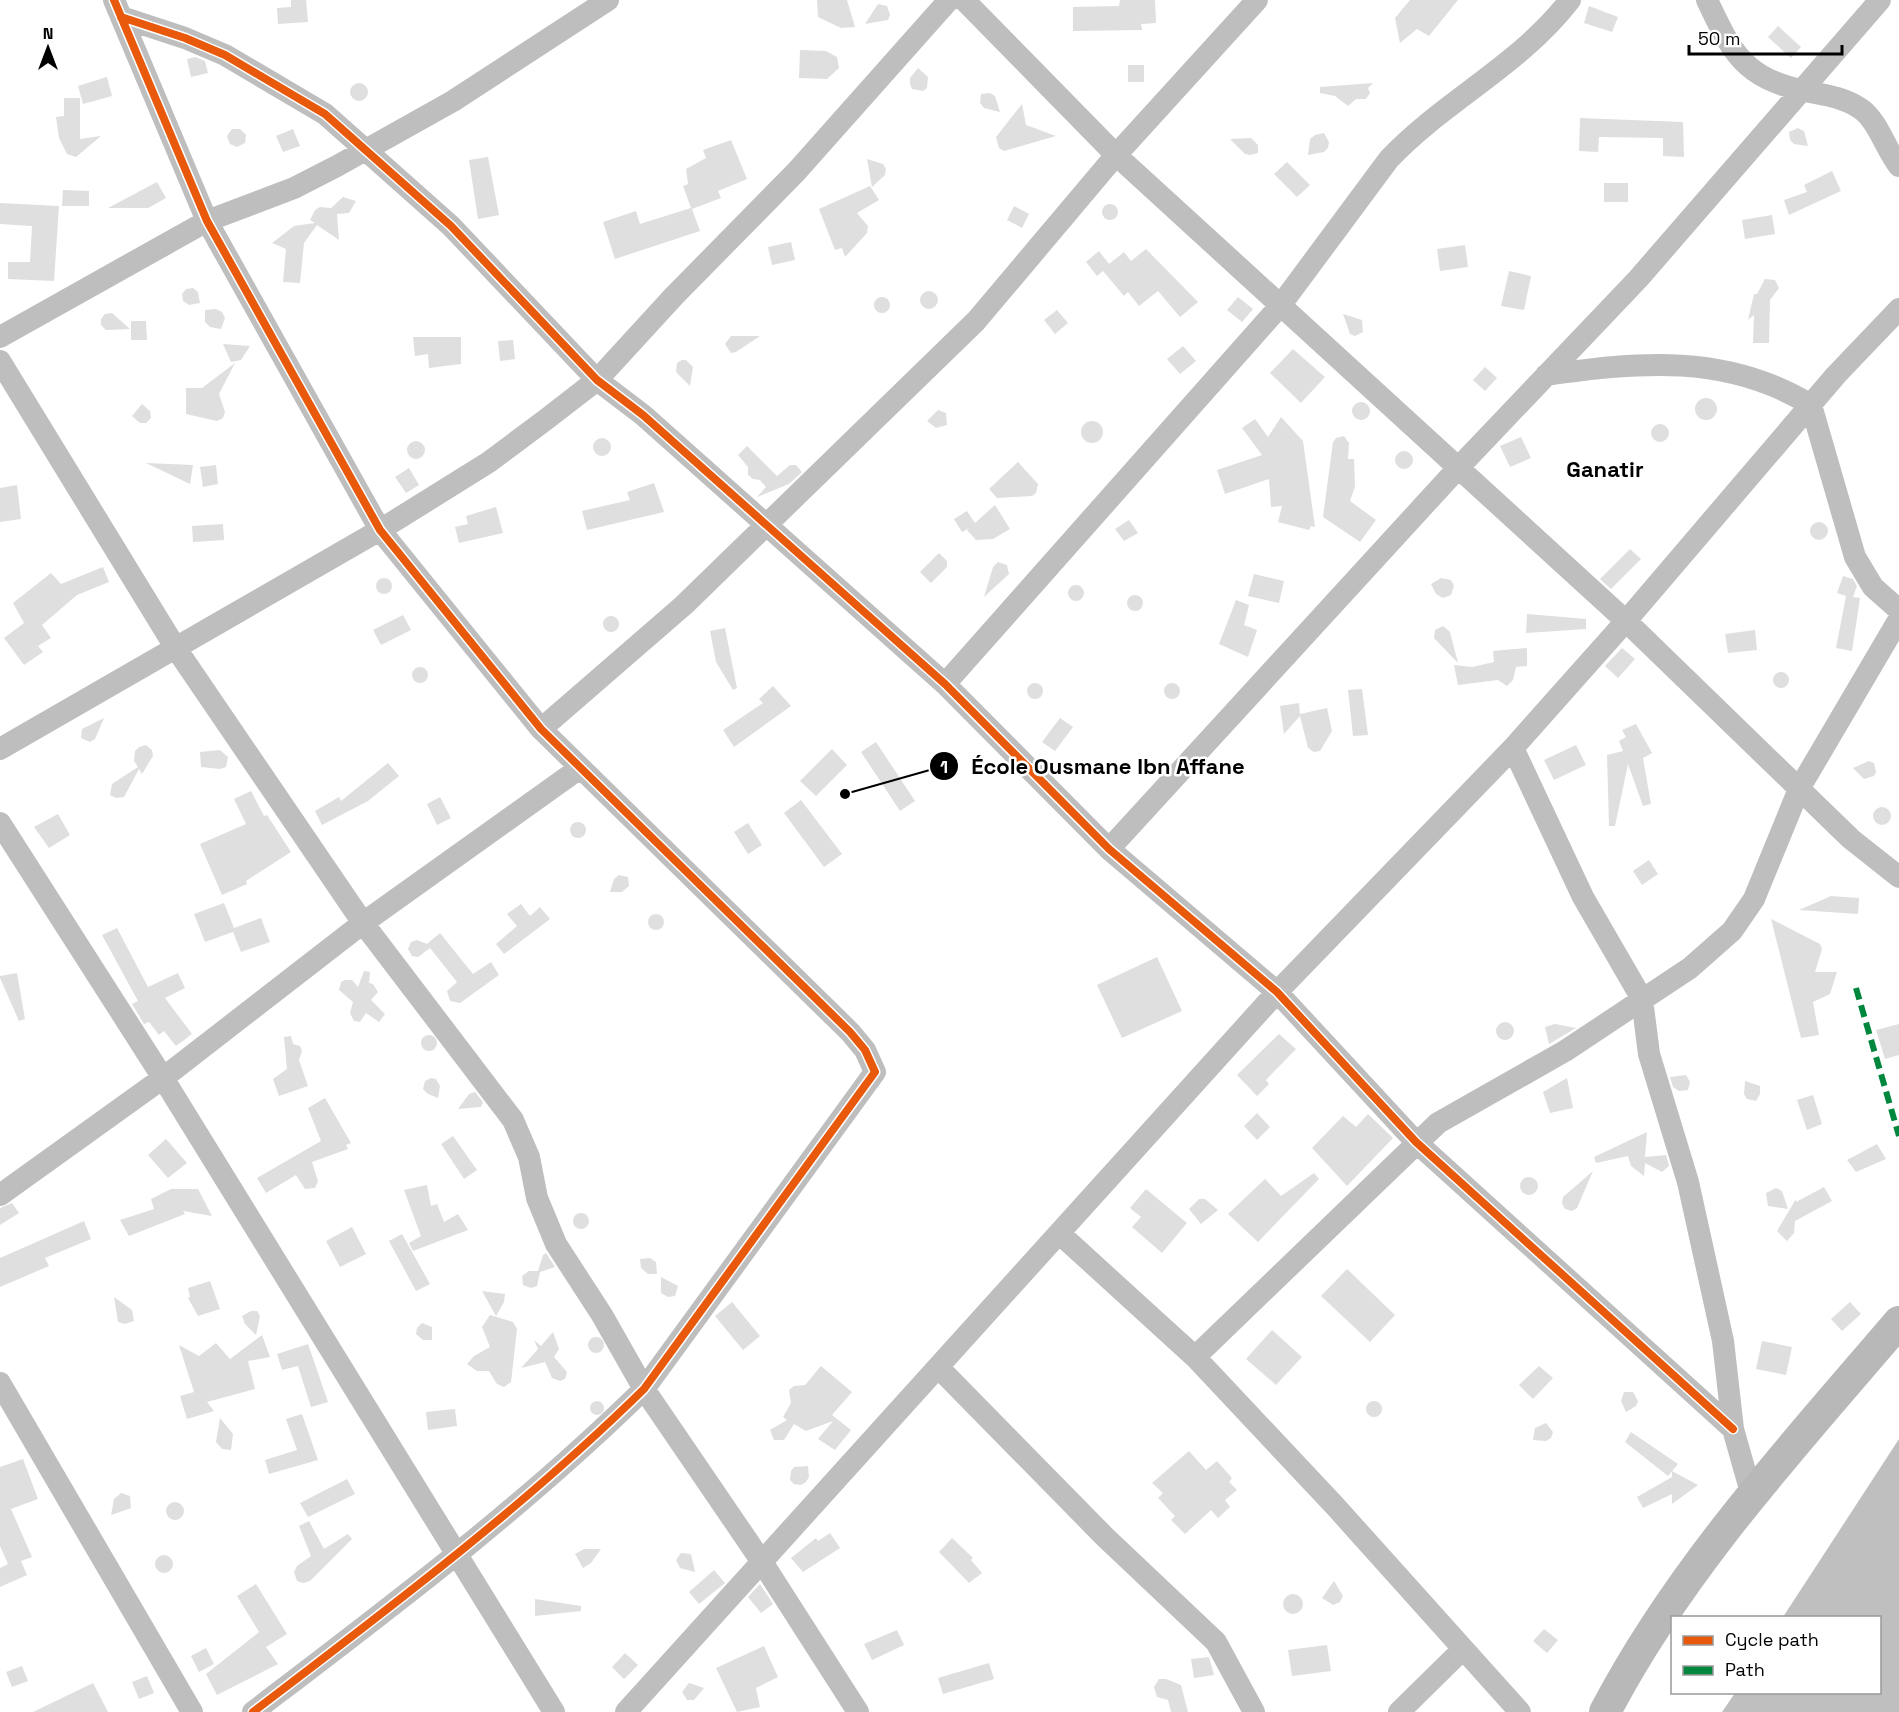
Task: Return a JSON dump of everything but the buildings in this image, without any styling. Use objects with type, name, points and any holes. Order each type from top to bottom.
[{"type":"main road","points":[[1605,1712],[1662,1615],[1752,1496],[1899,1322]]},
{"type":"street","points":[[0,337],[207,221],[294,188],[366,150],[453,101],[608,0]]},
{"type":"street","points":[[0,749],[380,530],[489,462],[597,380],[674,296],[796,172],[949,0]]},
{"type":"street","points":[[964,0],[1116,156],[1626,621],[1851,839],[1899,877]]},
{"type":"street","points":[[541,729],[684,605],[766,528],[976,321],[1116,156],[1257,0]]},
{"type":"street","points":[[945,684],[1281,306],[1389,159],[1409,138],[1536,40],[1570,0]]},
{"type":"street","points":[[1707,0],[1727,42],[1750,69],[1771,81],[1801,90],[1843,98],[1864,111],[1899,166]]},
{"type":"street","points":[[1109,849],[1459,467],[1638,279],[1880,0]]},
{"type":"street","points":[[117,8],[225,55],[325,114],[366,150],[451,226],[597,380],[643,415],[766,528],[945,684],[1109,849],[1277,992],[1416,1142],[1733,1429]]},
{"type":"street","points":[[117,8],[207,221],[380,530],[541,729],[850,1032],[865,1050],[874,1072],[644,1389],[457,1556],[253,1712]]},
{"type":"street","points":[[626,1712],[1277,992],[1513,748],[1626,621],[1836,375],[1899,309]]},
{"type":"street","points":[[0,361],[175,647],[363,923],[513,1120],[529,1157],[537,1198],[556,1244],[602,1315],[644,1389],[762,1562],[858,1712]]},
{"type":"street","points":[[1546,375],[1630,364],[1693,364],[1751,379],[1811,405]]},
{"type":"street","points":[[1811,405],[1855,557],[1873,587],[1899,610]]},
{"type":"street","points":[[1195,1357],[1438,1123],[1565,1051],[1690,968],[1732,931],[1754,899],[1799,789],[1899,619]]},
{"type":"street","points":[[1513,748],[1583,897],[1642,999],[1649,1054],[1688,1182],[1724,1341],[1733,1429],[1752,1496]]},
{"type":"street","points":[[0,1196],[163,1078],[363,923],[580,768]]},
{"type":"street","points":[[0,822],[163,1078],[554,1712]]},
{"type":"street","points":[[1060,1234],[1195,1357],[1335,1506],[1520,1712]]},
{"type":"street","points":[[939,1368],[1105,1537],[1216,1642],[1254,1712]]},
{"type":"street","points":[[0,1383],[192,1712]]},
{"type":"street","points":[[1400,1712],[1463,1649]]},
{"type":"shaded area","points":[[1899,1439],[1899,1712],[1722,1712],[1734,1694],[1881,1694],[1881,1616],[1784,1616]]},
{"type":"marked path","points":[[1856,988],[1899,1136]]},
{"type":"cycle path","points":[[114,0],[207,221],[380,530],[541,729],[850,1032],[865,1050],[875,1072],[644,1389],[598,1433],[503,1516],[404,1596],[253,1712]]},
{"type":"cycle path","points":[[121,17],[185,38],[225,55],[325,114],[451,226],[597,380],[643,415],[945,684],[1109,849],[1277,992],[1416,1142],[1733,1429]]},
{"type":"place","name":"École Ousmane Ibn Affane","points":[[845,794]]},
{"type":"district","name":"Ganatir","points":[[1605,469]]}]
